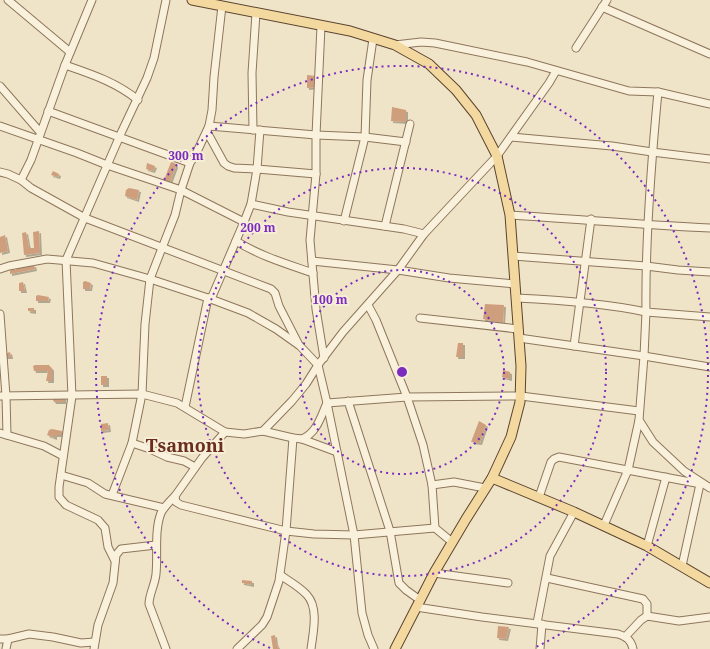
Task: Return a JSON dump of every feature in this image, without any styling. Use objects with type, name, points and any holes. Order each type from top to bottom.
[{"type":"main road","points":[[192,0],[350,31],[395,44],[429,64],[456,90],[476,115],[497,156],[510,215],[521,366],[520,402],[511,436],[492,478],[434,573],[396,649]]},
{"type":"main road","points":[[492,478],[604,525],[647,546],[710,583]]},
{"type":"street","points":[[8,0],[70,52]]},
{"type":"street","points":[[22,180],[70,52],[92,0]]},
{"type":"street","points":[[115,561],[108,547],[105,528],[98,520],[66,505],[59,497],[63,456],[72,396],[66,260],[119,137],[138,100],[154,58],[166,0]]},
{"type":"street","points":[[576,48],[607,0]]},
{"type":"street","points":[[112,495],[132,443],[142,394],[145,324],[150,279],[175,215],[190,163],[208,129],[212,110],[222,6]]},
{"type":"street","points":[[602,7],[710,54]]},
{"type":"street","points":[[185,407],[209,299],[236,241],[251,204],[257,169],[252,73],[256,13]]},
{"type":"street","points":[[321,26],[316,135],[316,174],[310,240],[316,309],[324,358]]},
{"type":"street","points":[[344,221],[365,137],[367,80],[373,38]]},
{"type":"street","points":[[395,44],[420,42],[435,43],[527,62],[629,91],[658,92],[710,104]]},
{"type":"street","points":[[65,65],[105,79],[125,89],[138,100]]},
{"type":"street","points":[[263,431],[306,384],[318,365],[343,332],[398,270],[424,234],[497,156],[556,71]]},
{"type":"street","points":[[0,86],[39,136]]},
{"type":"street","points":[[604,525],[628,470],[638,420],[644,356],[646,266],[652,152],[658,92]]},
{"type":"street","points":[[48,111],[190,163]]},
{"type":"street","points":[[385,226],[410,124]]},
{"type":"street","points":[[0,126],[39,136],[107,165],[181,190],[244,222]]},
{"type":"street","points":[[208,129],[256,130],[365,137],[406,142]]},
{"type":"street","points":[[208,129],[224,163],[228,166],[234,168],[316,174]]},
{"type":"street","points":[[511,137],[612,146],[710,159]]},
{"type":"street","points":[[0,172],[22,180],[32,188],[85,218],[223,270],[273,291],[279,306],[300,346]]},
{"type":"street","points":[[251,204],[312,216],[404,229],[424,234]]},
{"type":"street","points":[[510,215],[591,219],[648,225],[710,228]]},
{"type":"street","points":[[574,346],[591,219]]},
{"type":"street","points":[[236,241],[250,250],[313,273]]},
{"type":"street","points":[[513,256],[710,272]]},
{"type":"street","points":[[0,270],[9,266],[47,259],[93,263],[150,279],[248,313],[276,329],[300,346],[318,365],[354,535],[362,614],[374,649]]},
{"type":"street","points":[[312,261],[398,270],[449,278],[515,284]]},
{"type":"street","points":[[516,298],[564,300],[628,308],[646,312],[710,317]]},
{"type":"street","points":[[368,305],[376,320],[407,397],[423,445],[432,484],[435,528]]},
{"type":"street","points":[[0,314],[3,434],[44,446],[63,456]]},
{"type":"street","points":[[420,318],[519,334],[574,346],[710,367]]},
{"type":"street","points":[[3,396],[142,394],[177,403],[225,432],[244,434],[263,431],[302,439],[337,452]]},
{"type":"street","points":[[327,403],[407,397],[520,396],[639,411]]},
{"type":"street","points":[[348,401],[390,531],[399,583],[418,603],[482,617],[618,634],[631,642],[633,649]]},
{"type":"street","points":[[302,439],[314,431],[327,403]]},
{"type":"street","points":[[638,420],[653,442],[684,471],[701,484]]},
{"type":"street","points":[[166,649],[149,604],[149,598],[156,574],[156,545],[160,520],[164,508],[175,496],[202,458],[225,432]]},
{"type":"street","points":[[237,649],[265,621],[273,601],[280,575],[286,531],[293,438]]},
{"type":"street","points":[[132,443],[167,457],[184,461],[195,467]]},
{"type":"street","points":[[539,497],[551,462],[554,459],[560,458],[567,458],[666,477],[701,484],[710,488]]},
{"type":"street","points":[[61,475],[88,483],[105,494],[164,508]]},
{"type":"street","points":[[647,546],[666,477]]},
{"type":"street","points":[[432,484],[454,482],[485,488]]},
{"type":"street","points":[[682,566],[701,484]]},
{"type":"street","points":[[175,496],[176,502],[180,505],[286,531],[314,534],[354,535],[435,528],[452,542]]},
{"type":"street","points":[[540,649],[540,624],[552,551],[574,512]]},
{"type":"street","points":[[0,639],[8,639],[29,634],[53,637],[94,646],[98,625],[113,583],[116,555],[121,549],[156,545]]},
{"type":"street","points":[[434,573],[508,582]]},
{"type":"street","points":[[280,575],[306,593],[310,599],[314,611],[311,649]]},
{"type":"street","points":[[547,578],[643,599],[647,604],[647,616]]},
{"type":"street","points":[[625,637],[641,620],[647,616],[679,621],[710,617]]},
{"type":"street","points":[[6,649],[8,639]]},
{"type":"building","points":[[307,75],[317,76],[317,87],[307,88]]},
{"type":"building","points":[[392,107],[406,110],[406,122],[391,121]]},
{"type":"building","points":[[171,162],[175,163],[176,166],[170,182],[164,180]]},
{"type":"building","points":[[147,163],[155,166],[153,171],[146,169]]},
{"type":"building","points":[[53,171],[59,174],[58,177],[51,175]]},
{"type":"building","points":[[129,188],[139,190],[137,200],[125,196],[126,190]]},
{"type":"building","points":[[39,231],[40,253],[24,255],[22,233],[26,232],[29,248],[34,248],[33,232]]},
{"type":"building","points":[[5,235],[8,251],[0,253],[0,237]]},
{"type":"building","points":[[34,265],[35,269],[10,274],[12,269],[16,270],[17,268]]},
{"type":"building","points":[[85,281],[91,283],[90,289],[83,289],[83,282]]},
{"type":"building","points":[[23,282],[25,291],[19,291],[19,283]]},
{"type":"building","points":[[36,296],[49,297],[48,301],[36,301]]},
{"type":"building","points":[[485,304],[504,305],[503,323],[483,319]]},
{"type":"building","points":[[28,308],[34,308],[34,312],[28,311]]},
{"type":"building","points":[[458,343],[463,343],[463,357],[456,357]]},
{"type":"building","points":[[10,352],[11,357],[5,357],[4,354]]},
{"type":"building","points":[[49,365],[52,369],[52,381],[46,381],[48,371],[34,371],[33,366]]},
{"type":"building","points":[[503,370],[510,372],[510,379],[502,377]]},
{"type":"building","points":[[101,376],[107,376],[107,385],[101,385]]},
{"type":"building","points":[[64,397],[64,402],[54,402],[52,398]]},
{"type":"building","points":[[479,421],[486,425],[480,443],[471,442]]},
{"type":"building","points":[[108,423],[109,430],[101,431],[101,424]]},
{"type":"building","points":[[52,429],[62,431],[62,435],[55,435],[55,438],[47,435],[49,430]]},
{"type":"building","points":[[242,580],[252,581],[252,585],[242,583]]},
{"type":"building","points":[[498,626],[509,627],[506,639],[497,638]]},
{"type":"building","points":[[275,635],[276,643],[279,649],[273,649],[271,636]]},
{"type":"district","name":"Tsamoni","points":[[185,446]]}]
